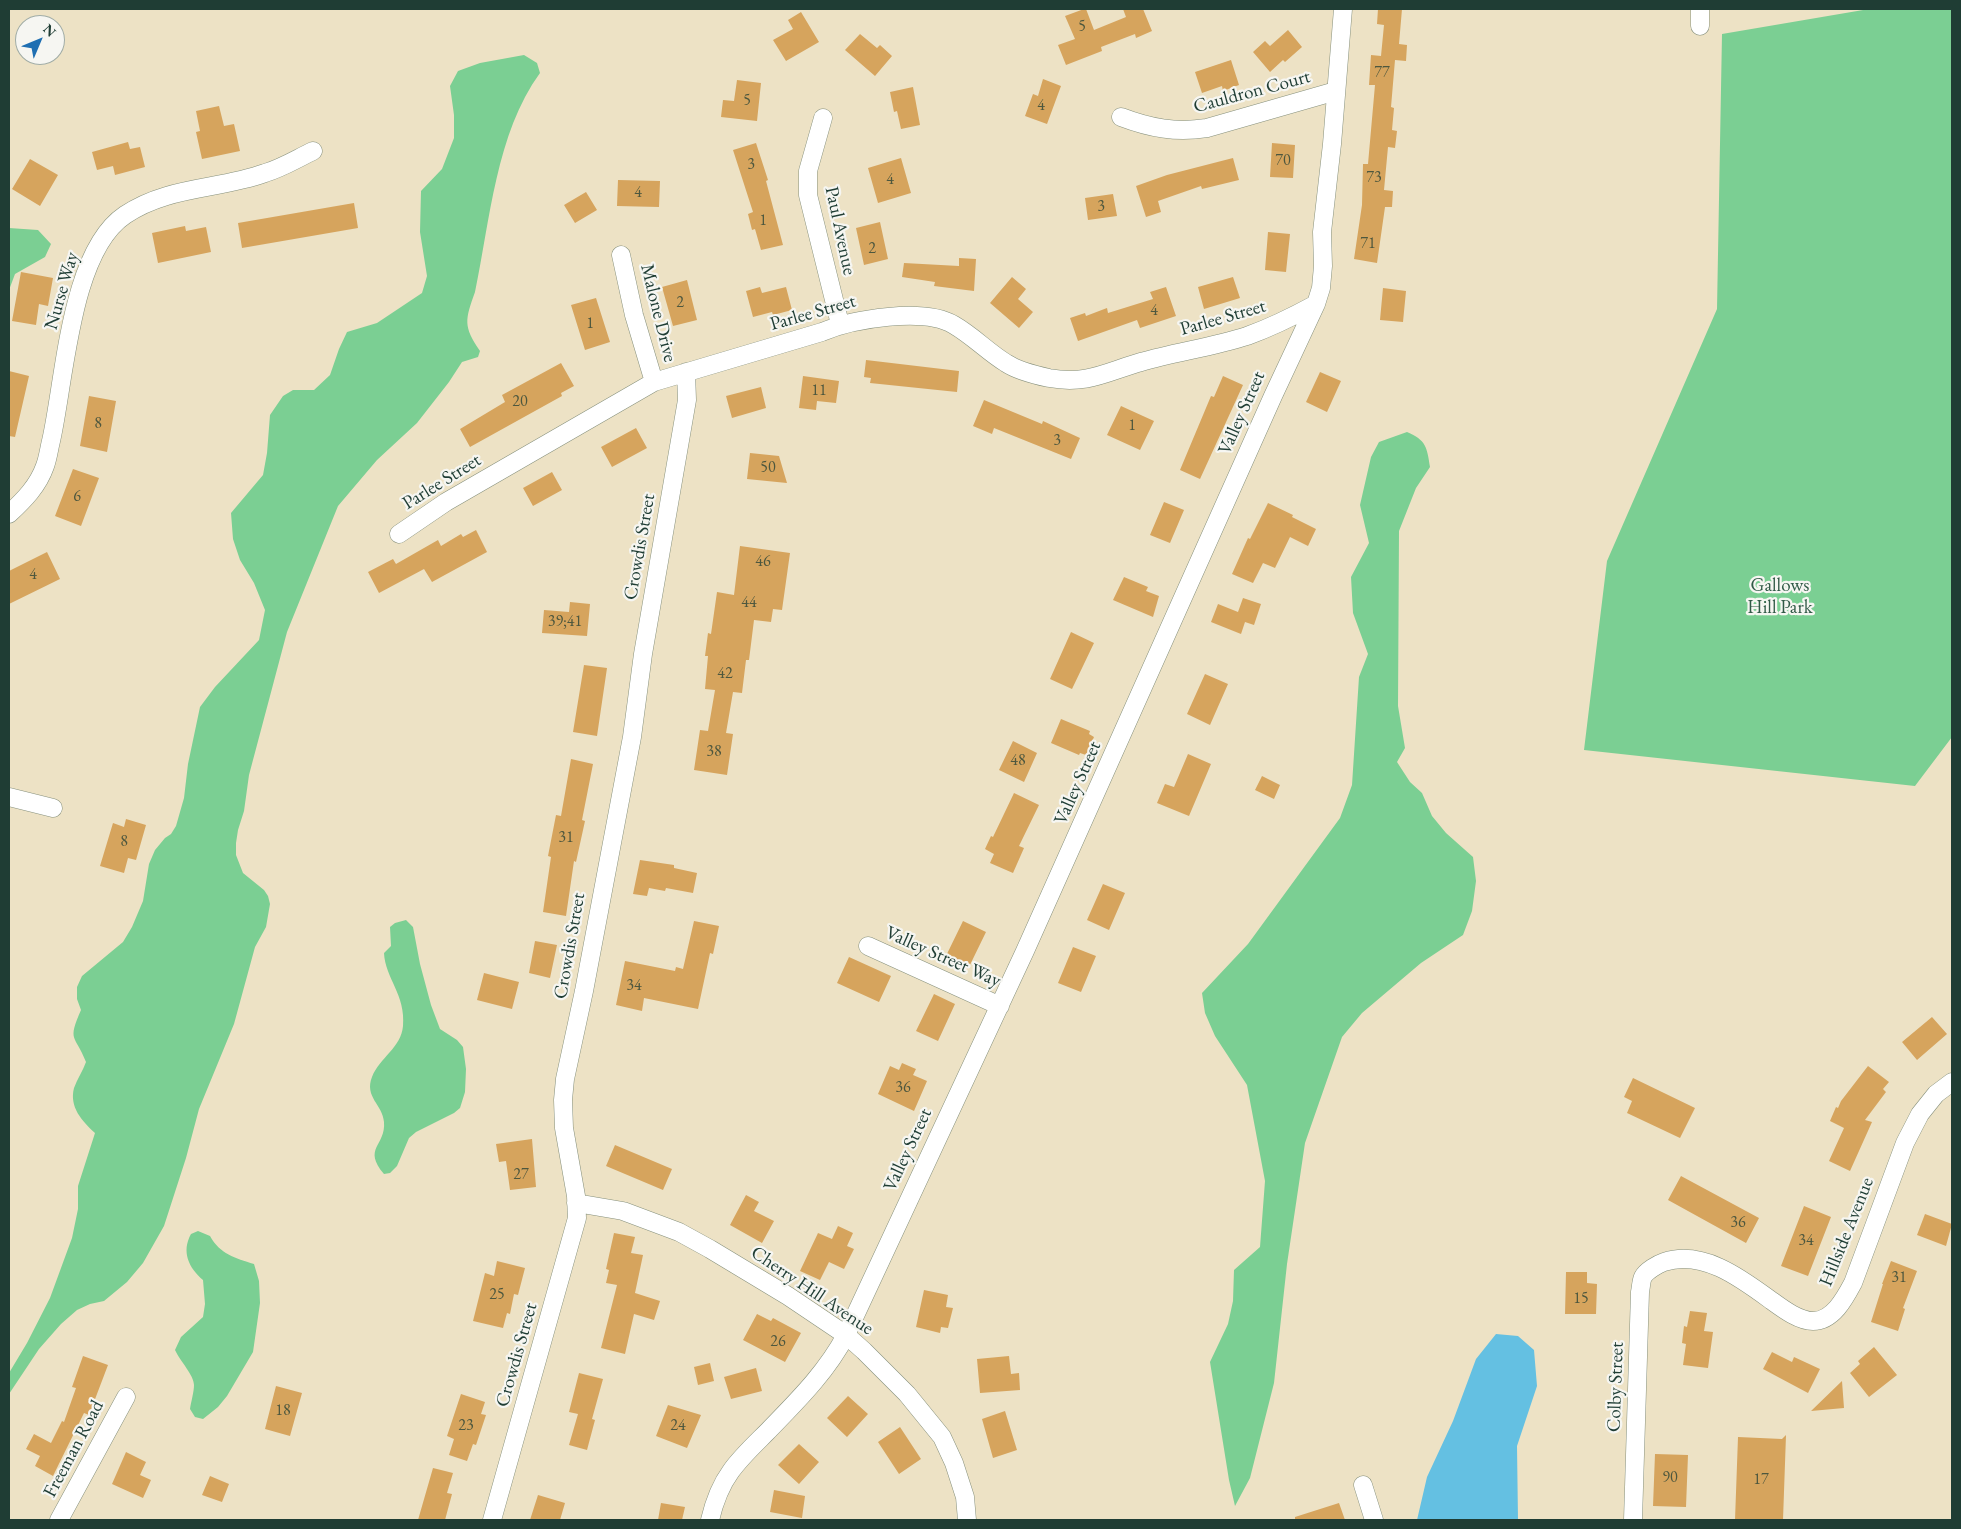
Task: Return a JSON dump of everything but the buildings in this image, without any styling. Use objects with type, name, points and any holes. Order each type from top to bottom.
[{"type":"street","name":"Valley Street","points":[[710,1520],[714,1504],[730,1472],[742,1457],[805,1393],[836,1353],[846,1335],[1000,1006],[1316,304],[1321,288],[1323,266],[1322,232],[1343,9]]},
{"type":"street","points":[[1700,9],[1700,26]]},
{"type":"street","name":"Cauldron Court","points":[[1121,117],[1157,128],[1176,131],[1191,130],[1207,128],[1336,91]]},
{"type":"street","name":"Paul Avenue","points":[[823,118],[808,171],[808,195],[840,324]]},
{"type":"street","name":"Nurse Way","points":[[9,514],[34,488],[46,466],[73,317],[91,257],[107,233],[123,216],[150,200],[265,173],[313,151]]},
{"type":"street","name":"Malone Drive","points":[[622,255],[634,315],[654,382]]},
{"type":"street","name":"Parlee Street","points":[[399,534],[446,502],[654,382],[822,332],[840,324],[884,318],[919,316],[938,318],[972,336],[1008,364],[1026,372],[1050,378],[1074,380],[1093,378],[1140,362],[1246,336],[1280,324],[1316,304]]},
{"type":"street","name":"Crowdis Street","points":[[492,1520],[577,1218],[564,1128],[563,1100],[565,1079],[582,1002],[632,737],[643,654],[688,400],[686,372]]},
{"type":"street","points":[[9,797],[53,808]]},
{"type":"street","name":"Valley Street Way","points":[[868,946],[1000,1006]]},
{"type":"street","name":"Hillside Avenue","points":[[1659,1263],[1670,1260],[1702,1261],[1738,1277],[1791,1313],[1812,1321],[1825,1318],[1845,1298],[1853,1283],[1905,1143],[1920,1114],[1936,1094],[1952,1082]]},
{"type":"street","name":"Cherry Hill Avenue","points":[[576,1203],[623,1211],[679,1232],[788,1296],[846,1335],[864,1350],[907,1394],[942,1437],[957,1471],[964,1497],[967,1520]]},
{"type":"street","name":"Colby Street","points":[[1633,1520],[1640,1292],[1643,1276],[1659,1263]]},
{"type":"street","name":"Freeman Road","points":[[60,1520],[126,1398]]},
{"type":"street","points":[[1363,1485],[1374,1520]]},
{"type":"green space","name":"Gallows Hill Park","points":[[1869,9],[1952,9],[1952,737],[1915,786],[1584,750],[1607,561],[1717,309],[1722,34]]},
{"type":"green space","points":[[524,55],[537,63],[540,73],[525,97],[513,123],[497,178],[475,292],[467,323],[474,342],[480,351],[478,357],[462,362],[417,423],[377,460],[338,506],[287,632],[249,775],[244,811],[236,843],[236,855],[243,873],[264,890],[268,896],[270,904],[266,927],[255,947],[234,1024],[199,1109],[186,1158],[164,1226],[143,1263],[127,1282],[104,1301],[90,1304],[77,1310],[61,1324],[39,1349],[9,1394],[9,1373],[50,1298],[72,1238],[78,1209],[78,1186],[95,1133],[81,1118],[73,1101],[74,1088],[86,1062],[74,1038],[74,1028],[81,1010],[77,999],[77,987],[82,976],[123,942],[132,927],[143,901],[149,864],[155,850],[171,834],[176,826],[184,798],[188,764],[200,707],[215,687],[259,640],[265,610],[254,583],[240,560],[233,539],[231,513],[263,475],[270,415],[283,396],[293,390],[314,390],[330,375],[347,332],[377,323],[422,293],[427,276],[420,232],[421,191],[442,169],[454,138],[454,115],[450,86],[458,71],[480,63]]},
{"type":"green space","points":[[9,228],[38,230],[51,244],[45,257],[15,274],[9,290]]},
{"type":"green space","points":[[1407,432],[1422,441],[1428,454],[1430,467],[1416,488],[1399,531],[1398,706],[1405,748],[1397,762],[1410,782],[1422,793],[1432,816],[1446,833],[1473,857],[1476,881],[1472,911],[1463,935],[1421,963],[1362,1013],[1342,1037],[1305,1143],[1287,1264],[1274,1383],[1250,1478],[1235,1506],[1210,1362],[1228,1324],[1233,1301],[1234,1270],[1260,1247],[1265,1181],[1247,1085],[1215,1036],[1205,1013],[1202,993],[1248,944],[1340,818],[1352,785],[1359,677],[1368,654],[1353,613],[1351,577],[1369,543],[1360,505],[1371,457],[1379,442]]},
{"type":"green space","points":[[406,920],[413,927],[420,964],[431,1005],[440,1029],[457,1040],[463,1047],[466,1069],[465,1092],[460,1108],[454,1113],[416,1132],[409,1138],[397,1166],[390,1173],[384,1174],[375,1158],[375,1152],[382,1137],[384,1122],[381,1111],[372,1096],[370,1084],[376,1070],[398,1040],[403,1026],[399,996],[388,971],[384,953],[391,946],[390,927],[395,923]]},
{"type":"green space","points":[[198,1231],[210,1236],[223,1251],[254,1264],[259,1281],[260,1303],[253,1352],[227,1396],[218,1407],[203,1419],[195,1417],[190,1409],[194,1391],[193,1381],[175,1350],[181,1337],[203,1317],[205,1304],[203,1280],[190,1265],[187,1253],[191,1234]]},
{"type":"water","points":[[1496,1334],[1518,1336],[1534,1350],[1537,1386],[1517,1446],[1518,1520],[1417,1520],[1427,1477],[1453,1421],[1476,1359]]}]
